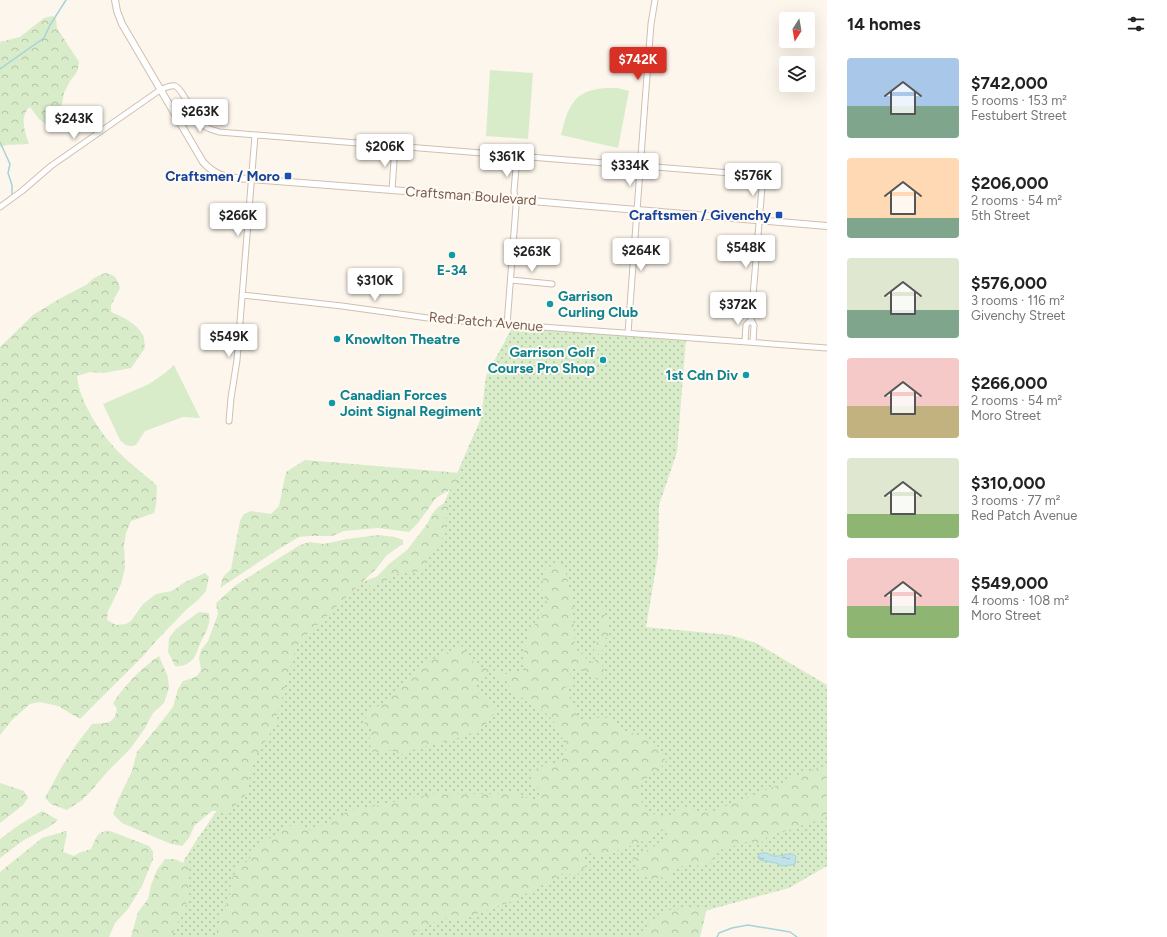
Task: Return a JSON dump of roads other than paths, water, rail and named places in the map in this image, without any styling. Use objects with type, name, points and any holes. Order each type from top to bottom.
[{"type":"street","name":"Craftsman Boulevard","points":[[115,0],[122,24],[203,162],[212,171],[224,176],[827,226]]},
{"type":"street","points":[[628,333],[640,165],[651,30],[655,0]]},
{"type":"street","points":[[0,206],[22,191],[51,166],[160,90],[166,87],[174,86],[180,90],[201,124],[219,132],[743,174]]},
{"type":"street","points":[[229,421],[237,360],[255,135]]},
{"type":"street","points":[[392,190],[395,146]]},
{"type":"street","points":[[507,325],[516,206],[514,191],[517,156]]},
{"type":"street","points":[[745,341],[746,325],[750,320],[763,176]]},
{"type":"street","points":[[511,280],[552,284]]},
{"type":"street","name":"Red Patch Avenue","points":[[242,295],[342,306],[435,319],[827,348]]},
{"type":"street","points":[[750,320],[754,325],[753,342]]},
{"type":"water","points":[[767,853],[774,856],[791,854],[796,856],[795,864],[781,866],[776,863],[760,860],[758,858],[759,854]]},
{"type":"waterway","points":[[0,69],[44,38],[50,25],[66,0]]},
{"type":"waterway","points":[[0,142],[10,164],[8,173],[12,185],[12,195]]},
{"type":"waterway","points":[[717,937],[719,933],[732,928],[748,925],[790,932],[797,937]]},
{"type":"place","name":"Craftsmen / Moro","points":[[288,176]]},
{"type":"place","name":"Craftsmen / Givenchy","points":[[779,215]]},
{"type":"place","name":"E-34","points":[[452,255]]},
{"type":"place","name":"Garrison Curling Club","points":[[550,304]]},
{"type":"place","name":"Knowlton Theatre","points":[[337,339]]},
{"type":"place","name":"Garrison Golf Course Pro Shop","points":[[603,360]]},
{"type":"place","name":"1st Cdn Div","points":[[746,375]]},
{"type":"place","name":"Canadian Forces Joint Signal Regiment","points":[[332,403]]}]
